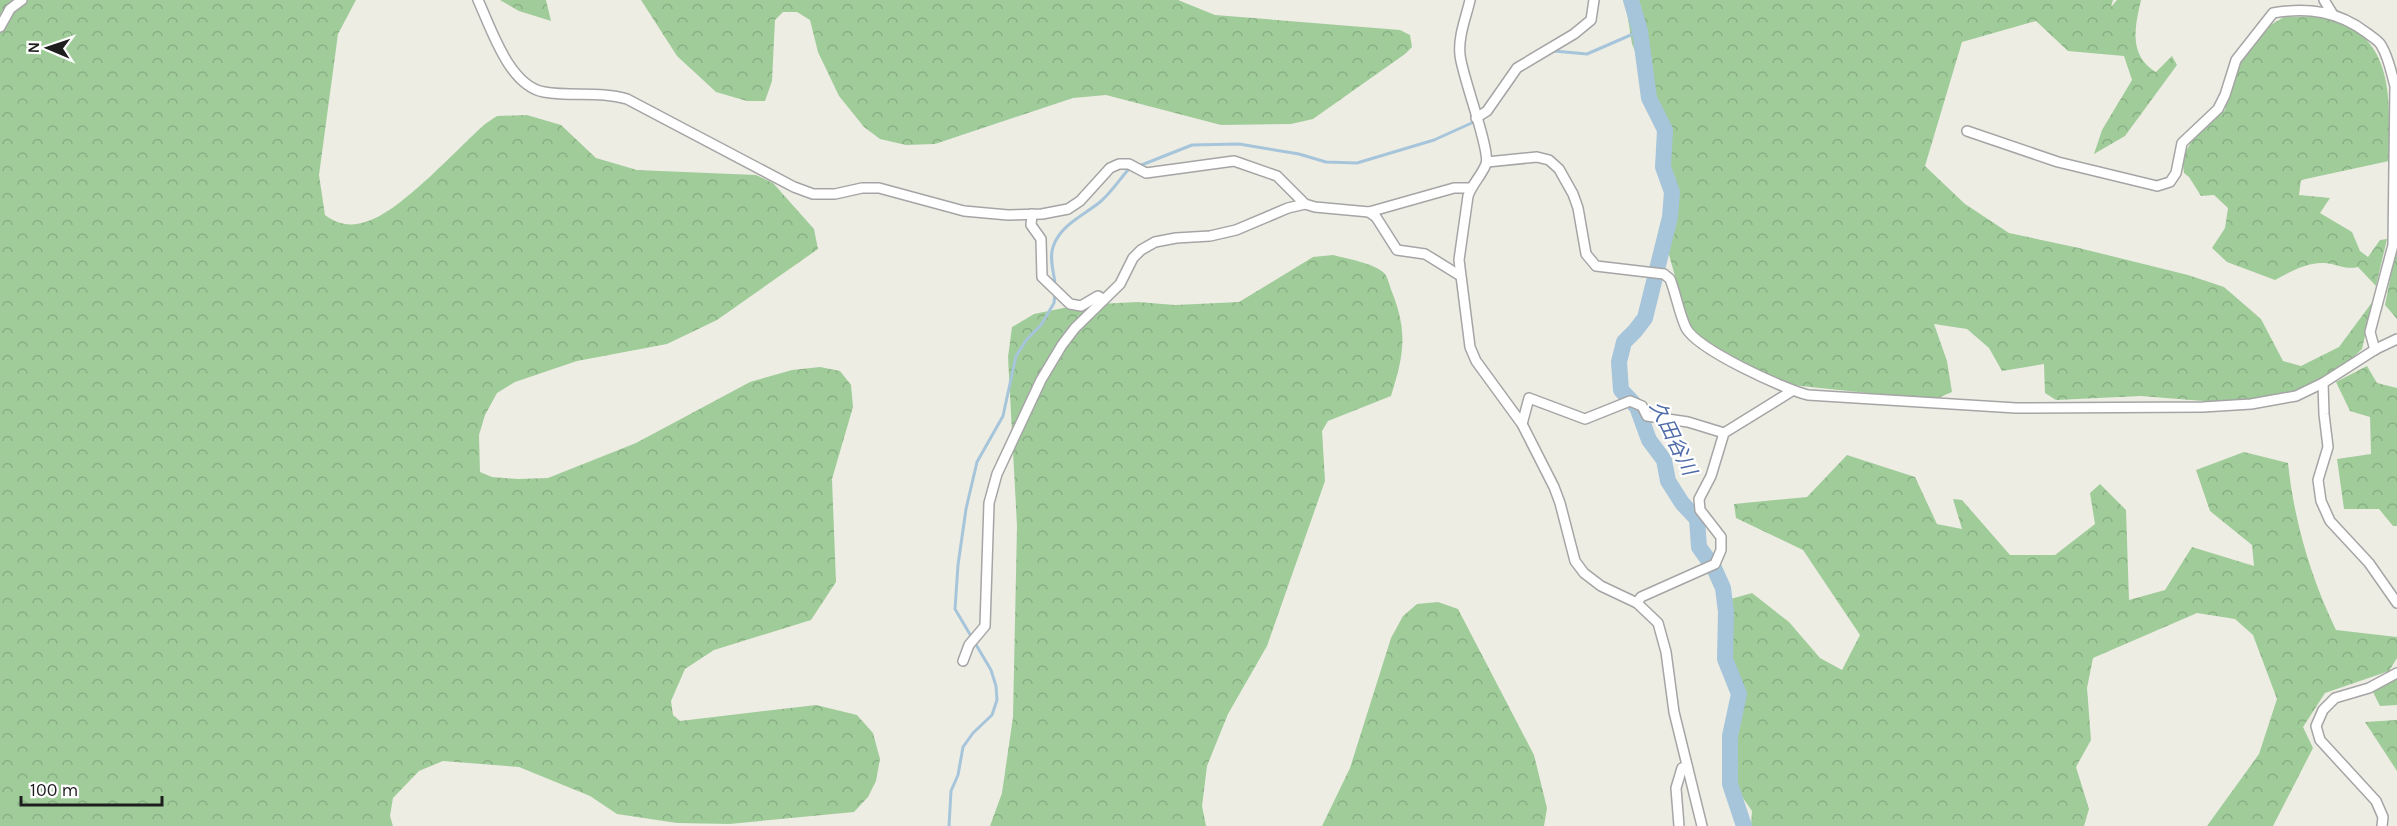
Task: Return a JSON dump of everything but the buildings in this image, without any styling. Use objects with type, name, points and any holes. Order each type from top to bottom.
[{"type":"street","points":[[0,27],[10,9],[22,0]]},
{"type":"street","points":[[478,0],[506,60],[528,85],[543,92],[612,94],[627,99],[794,187],[813,194],[835,194],[862,188],[879,188],[964,211],[1008,215],[1032,214],[1068,208],[1080,201],[1110,168],[1119,164],[1130,164],[1146,173],[1234,161],[1277,176],[1305,204],[1315,207],[1369,212],[1454,188],[1471,188]]},
{"type":"street","points":[[1470,0],[1462,32],[1460,55],[1487,162],[1471,188],[1459,260],[1459,275],[1470,347],[1476,361],[1522,424],[1560,503],[1575,561],[1584,573],[1601,586],[1637,603],[1658,622],[1666,652],[1668,681],[1702,826]]},
{"type":"street","points":[[1476,118],[1487,111],[1517,68],[1565,40],[1591,20],[1594,0]]},
{"type":"street","points":[[2325,0],[2332,13]]},
{"type":"street","points":[[1967,131],[2058,162],[2157,186],[2170,182],[2176,172],[2182,142],[2218,109],[2226,95],[2236,60],[2273,13],[2295,9],[2332,13],[2353,22],[2380,43],[2389,60],[2395,86],[2393,245],[2370,332],[2375,350]]},
{"type":"street","points":[[1487,162],[1538,157],[1549,160],[1559,169],[1573,194],[1578,208],[1586,254],[1596,266],[1664,274],[1670,279],[1687,329],[1705,345],[1792,391],[1808,395],[2016,408],[2203,407],[2296,396],[2323,383],[2397,339]]},
{"type":"street","points":[[963,661],[969,645],[985,626],[988,503],[997,474],[1041,380],[1062,345],[1120,284],[1133,258],[1141,250],[1155,242],[1210,236],[1236,230],[1288,208],[1305,204]]},
{"type":"street","points":[[1369,212],[1376,217],[1397,250],[1425,254],[1459,275]]},
{"type":"street","points":[[1032,214],[1031,225],[1041,239],[1042,277],[1070,304],[1081,306],[1098,296],[1103,300]]},
{"type":"street","points":[[2323,383],[2328,447],[2318,480],[2321,501],[2330,521],[2369,563],[2397,603]]},
{"type":"street","points":[[1637,603],[1641,597],[1715,564],[1720,550],[1721,537],[1700,510],[1699,499],[1711,476],[1724,433],[1792,391]]},
{"type":"street","points":[[1522,424],[1529,398],[1586,419],[1630,401],[1642,406],[1647,416],[1688,422],[1724,433]]},
{"type":"street","points":[[2382,826],[2383,817],[2376,801],[2320,740],[2316,726],[2324,710],[2335,698],[2369,688],[2397,673]]},
{"type":"street","points":[[1679,826],[1676,788],[1682,768],[1687,766]]},
{"type":"green space","points":[[0,0],[356,0],[338,34],[319,175],[325,215],[340,223],[362,223],[381,215],[396,205],[412,193],[485,124],[497,116],[527,115],[561,125],[596,158],[637,170],[756,175],[773,183],[814,229],[818,249],[717,320],[667,344],[577,361],[515,382],[497,393],[485,415],[479,435],[480,472],[492,477],[548,478],[636,443],[750,382],[792,370],[820,367],[840,371],[851,385],[853,407],[832,479],[836,582],[811,620],[714,650],[685,669],[671,701],[673,715],[680,721],[816,705],[857,715],[873,733],[880,759],[876,781],[868,797],[854,812],[729,824],[677,823],[617,814],[590,796],[519,767],[443,761],[419,771],[393,798],[390,816],[393,826],[0,826]]},
{"type":"green space","points":[[500,0],[546,0],[551,21],[519,11]]},
{"type":"green space","points":[[641,0],[1178,0],[1215,15],[1400,30],[1410,35],[1412,47],[1313,119],[1291,124],[1221,125],[1106,95],[1073,98],[935,144],[906,145],[880,139],[864,127],[839,96],[818,52],[810,20],[797,12],[783,12],[775,20],[772,81],[765,101],[747,101],[716,92],[677,56]]},
{"type":"green space","points":[[1625,0],[2113,0],[2111,7],[2117,0],[2141,0],[2136,40],[2141,57],[2156,72],[2172,56],[2177,65],[2125,136],[2094,154],[2102,130],[2132,80],[2124,56],[2068,51],[2036,21],[1962,42],[1925,166],[1965,204],[2009,233],[2188,275],[2224,287],[2261,319],[2283,361],[2301,366],[2339,347],[2373,301],[2362,349],[2348,362],[2329,374],[2293,392],[2228,403],[2141,396],[2056,400],[2045,393],[2044,364],[2002,371],[1989,348],[1967,329],[1934,324],[1947,361],[1952,392],[1933,400],[1792,385],[1758,375],[1695,335],[1687,319],[1666,244],[1667,226],[1673,200],[1666,165],[1668,126],[1655,104],[1648,79],[1632,44]]},
{"type":"green space","points":[[2284,17],[2317,17],[2336,20],[2356,30],[2370,44],[2380,60],[2388,98],[2389,161],[2301,180],[2299,195],[2330,198],[2320,213],[2352,232],[2360,251],[2368,257],[2380,240],[2387,239],[2376,286],[2358,267],[2325,263],[2311,264],[2275,280],[2227,262],[2212,248],[2225,228],[2228,208],[2214,195],[2201,196],[2184,173],[2182,158],[2194,137],[2225,110],[2229,85],[2242,59],[2267,27]]},
{"type":"green space","points":[[2397,244],[2397,319],[2385,305]]},
{"type":"green space","points":[[1333,255],[1368,264],[1385,274],[1397,307],[1402,332],[1399,368],[1391,396],[1328,421],[1322,431],[1325,481],[1267,646],[1228,714],[1207,766],[1202,806],[1206,826],[990,826],[1002,793],[1013,717],[1017,526],[1008,357],[1012,327],[1034,314],[1078,305],[1138,302],[1175,305],[1239,302],[1313,257]]},
{"type":"green space","points":[[2367,366],[2377,383],[2397,388],[2397,526],[2393,526],[2379,509],[2344,509],[2337,459],[2371,454],[2370,417],[2350,411],[2336,382]]},
{"type":"green space","points":[[2244,452],[2288,463],[2299,528],[2311,570],[2336,630],[2397,637],[2397,658],[2389,671],[2325,693],[2303,727],[2313,748],[2273,826],[2207,826],[2259,754],[2277,699],[2253,635],[2235,619],[2197,613],[2093,658],[2087,688],[2091,740],[2076,767],[2089,809],[2084,826],[1751,826],[1752,811],[1734,785],[1732,753],[1742,700],[1736,678],[1722,647],[1727,600],[1752,593],[1789,622],[1820,658],[1842,670],[1860,635],[1803,550],[1736,518],[1734,504],[1807,497],[1847,455],[1915,477],[1937,524],[1962,529],[1953,499],[1962,500],[2010,555],[2055,555],[2095,524],[2090,493],[2100,484],[2126,510],[2129,600],[2165,590],[2192,547],[2254,566],[2252,545],[2210,511],[2196,470]]},
{"type":"green space","points":[[1438,602],[1458,609],[1534,755],[1547,808],[1544,826],[1322,826],[1350,768],[1391,638],[1403,616],[1417,604]]},
{"type":"green space","points":[[2397,679],[2397,705],[2380,706],[2373,692]]},
{"type":"green space","points":[[2397,720],[2397,771],[2365,722]]},
{"type":"waterway","name":"久田谷川","points":[[1631,0],[1640,31],[1649,98],[1665,130],[1663,167],[1672,192],[1670,217],[1645,318],[1624,342],[1619,362],[1621,390],[1637,407],[1649,440],[1664,460],[1668,481],[1682,503],[1697,519],[1699,547],[1714,568],[1723,588],[1726,612],[1725,659],[1739,694],[1730,736],[1730,784],[1744,826]]},
{"type":"waterway","points":[[1550,53],[1554,51],[1587,54],[1640,31]]},
{"type":"waterway","points":[[1495,106],[1514,80]]},
{"type":"waterway","points":[[1139,166],[1192,145],[1239,144],[1299,154],[1326,162],[1357,163],[1434,140],[1476,121]]},
{"type":"waterway","points":[[1055,284],[1051,256],[1056,239],[1073,221],[1104,198],[1128,170],[1133,168]]},
{"type":"waterway","points":[[949,826],[951,791],[958,775],[963,747],[973,733],[992,715],[997,700],[991,670],[955,609],[958,565],[966,509],[977,462],[1003,416],[1016,356],[1027,339],[1041,325],[1054,303],[1055,294]]}]
